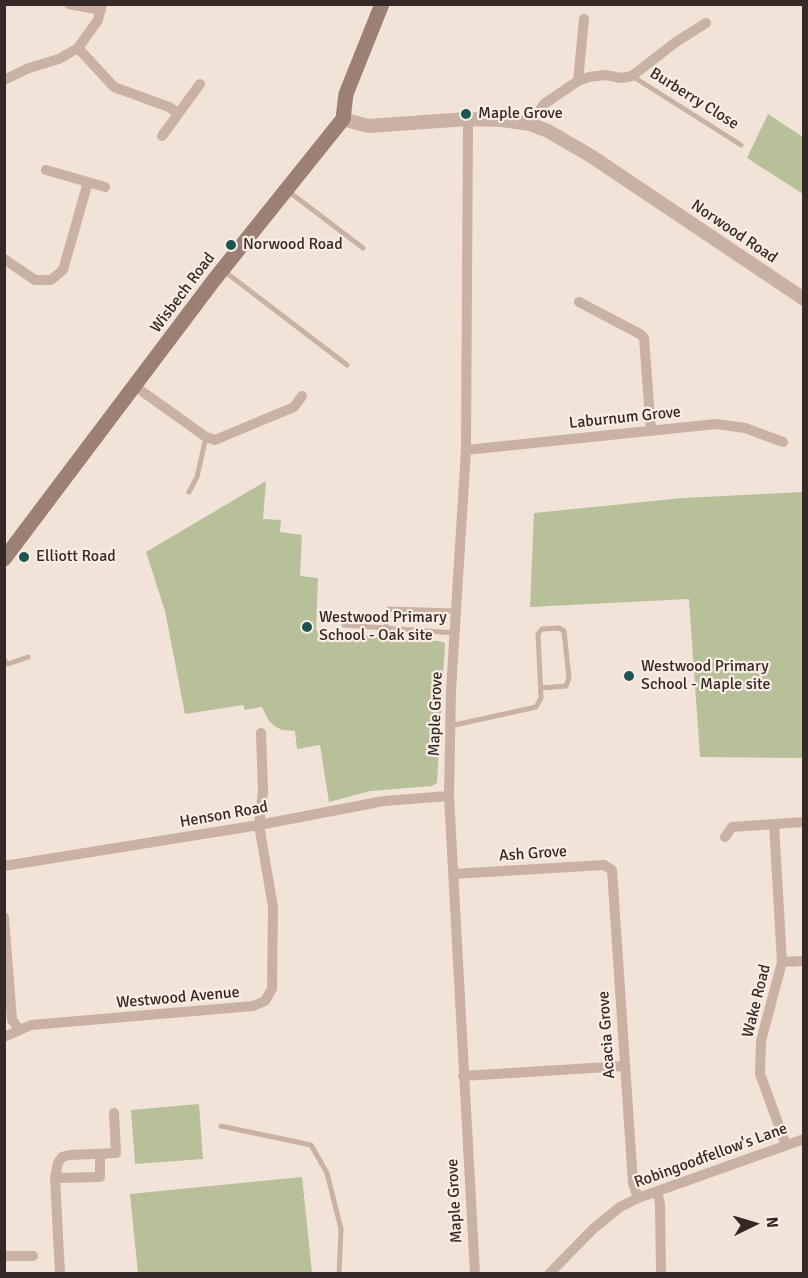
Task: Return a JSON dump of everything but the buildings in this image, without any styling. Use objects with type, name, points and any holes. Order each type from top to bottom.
[{"type":"main road","name":"Wisbech Road","points":[[4,559],[136,387],[222,270],[343,119],[346,94],[382,4]]},
{"type":"street","points":[[4,80],[60,59],[78,48],[94,27],[102,7],[69,4]]},
{"type":"street","points":[[578,81],[584,20]]},
{"type":"street","points":[[530,124],[544,104],[578,81],[604,75],[621,78],[632,76],[676,42],[706,23]]},
{"type":"street","points":[[78,48],[114,87],[169,107],[178,113]]},
{"type":"street","points":[[162,136],[200,84]]},
{"type":"street","name":"Norwood Road","points":[[343,119],[368,126],[468,119],[502,120],[530,124],[548,131],[582,151],[804,299]]},
{"type":"street","name":"Maple Grove","points":[[468,119],[466,450],[448,796],[475,1274]]},
{"type":"street","points":[[46,170],[105,187]]},
{"type":"street","points":[[4,259],[35,280],[51,280],[63,270],[88,182]]},
{"type":"street","points":[[579,302],[644,338],[651,431]]},
{"type":"street","points":[[136,387],[206,437],[215,440],[294,407],[302,396]]},
{"type":"street","name":"Laburnum Grove","points":[[466,450],[717,424],[745,428],[783,442]]},
{"type":"street","name":"Westwood Avenue","points":[[4,1037],[31,1025],[253,1006],[265,1001],[272,989],[273,907],[259,825],[263,792],[261,733]]},
{"type":"street","name":"Henson Road","points":[[4,866],[259,825],[384,801],[448,796]]},
{"type":"street","points":[[725,837],[732,827],[804,822]]},
{"type":"street","name":"Wake Road","points":[[774,824],[782,962],[761,1041],[760,1074],[786,1145]]},
{"type":"street","name":"Ash Grove","points":[[453,874],[604,865],[612,870]]},
{"type":"street","name":"Acacia Grove","points":[[612,870],[633,1183],[638,1198]]},
{"type":"street","points":[[4,917],[12,1020],[19,1029]]},
{"type":"street","points":[[782,962],[804,961]]},
{"type":"street","points":[[463,1076],[624,1066]]},
{"type":"street","points":[[60,1274],[55,1178],[58,1163],[62,1157],[69,1155],[116,1153],[114,1113]]},
{"type":"street","name":"Robingoodfellow's Lane","points":[[549,1274],[593,1230],[620,1207],[638,1198],[804,1139]]},
{"type":"street","points":[[55,1178],[100,1176],[100,1154]]},
{"type":"street","points":[[657,1191],[660,1204],[661,1274]]},
{"type":"street","points":[[4,1256],[33,1256]]},
{"type":"lane","name":"Burberry Close","points":[[632,76],[741,145]]},
{"type":"lane","points":[[286,190],[363,248]]},
{"type":"lane","points":[[222,270],[347,365]]},
{"type":"lane","points":[[189,492],[197,477],[206,437]]},
{"type":"lane","points":[[386,627],[388,609],[456,611]]},
{"type":"lane","points":[[344,625],[455,633]]},
{"type":"lane","points":[[450,726],[536,707],[541,698],[538,634],[542,629],[560,628],[564,631],[568,678],[566,686],[541,688]]},
{"type":"lane","points":[[4,660],[8,664],[28,657]]},
{"type":"lane","points":[[221,1126],[310,1145],[327,1173],[341,1229],[339,1274]]},
{"type":"green space","points":[[768,114],[803,137],[803,194],[747,158]]},
{"type":"green space","name":"Westwood Primary School - Oak site","points":[[266,481],[263,519],[281,520],[280,532],[302,535],[300,576],[318,578],[316,630],[445,643],[437,783],[432,786],[370,791],[329,802],[320,745],[297,749],[295,731],[276,727],[269,721],[262,707],[245,710],[243,705],[185,714],[165,611],[146,552]]},
{"type":"green space","points":[[803,492],[803,758],[700,757],[689,599],[530,607],[534,513],[683,498]]},
{"type":"green space","points":[[199,1104],[203,1159],[135,1164],[131,1110]]},
{"type":"green space","points":[[302,1177],[312,1273],[138,1273],[130,1194]]},
{"type":"place","name":"Maple Grove","points":[[466,114]]},
{"type":"place","name":"Norwood Road","points":[[231,245]]},
{"type":"place","name":"Elliott Road","points":[[24,557]]},
{"type":"place","name":"Westwood Primary School - Oak site","points":[[307,627]]},
{"type":"place","name":"Westwood Primary School - Maple site","points":[[629,676]]}]
